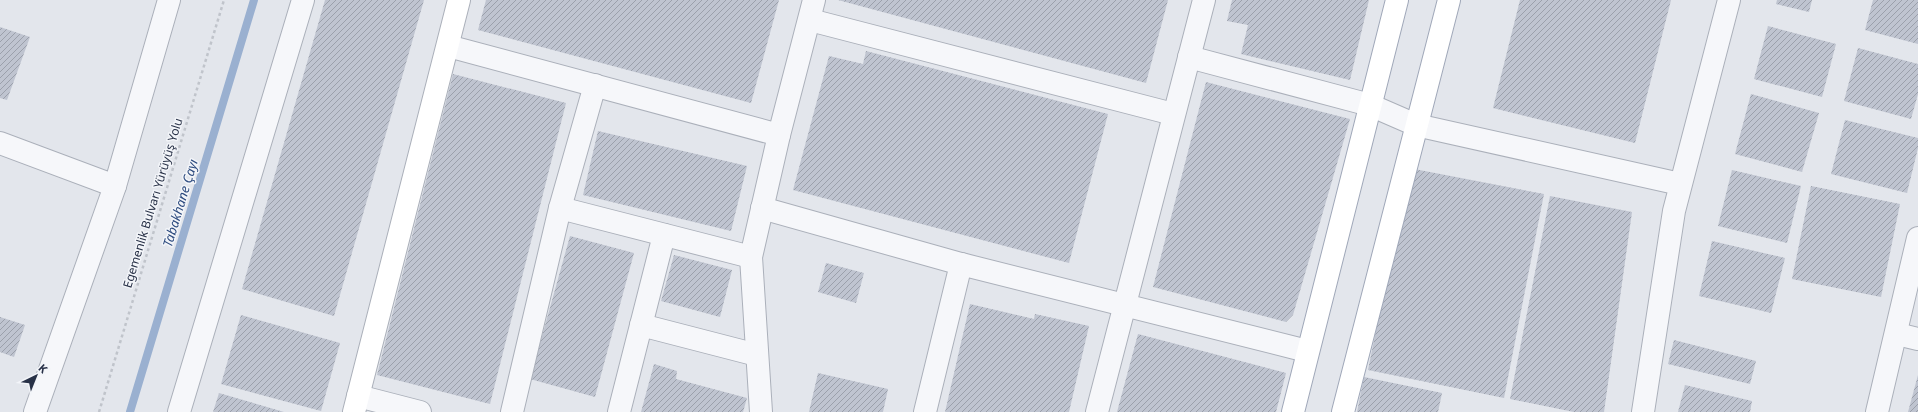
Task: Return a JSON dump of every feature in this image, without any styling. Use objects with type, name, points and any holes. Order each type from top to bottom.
[{"type":"main road","points":[[356,404],[459,0]]},
{"type":"main road","points":[[1293,412],[1307,351],[1397,0]]},
{"type":"main road","points":[[1343,412],[1449,0]]},
{"type":"street","points":[[35,412],[115,186],[168,0]]},
{"type":"street","points":[[179,412],[303,0]]},
{"type":"street","points":[[1097,412],[1123,306],[1204,0]]},
{"type":"street","points":[[1643,412],[1674,211],[1729,0]]},
{"type":"street","points":[[761,412],[751,257],[779,135],[812,10],[1173,114]]},
{"type":"street","points":[[448,46],[595,84],[779,135]]},
{"type":"street","points":[[1189,57],[1370,105],[1416,125],[1680,184]]},
{"type":"street","points":[[512,412],[560,208],[595,84]]},
{"type":"street","points":[[0,143],[115,186]]},
{"type":"street","points":[[560,208],[751,257]]},
{"type":"street","points":[[762,208],[961,264],[1123,306],[1307,351]]},
{"type":"street","points":[[619,412],[664,235]]},
{"type":"street","points":[[1877,412],[1918,238]]},
{"type":"street","points":[[925,412],[961,264]]},
{"type":"street","points":[[641,325],[757,355]]},
{"type":"street","points":[[1896,334],[1918,338]]},
{"type":"street","points":[[356,404],[420,412]]},
{"type":"path","name":"Egemenlik Bulvarı Yürüyüş Yolu","points":[[99,412],[224,0]]},
{"type":"building","points":[[325,0],[424,0],[334,316],[242,289]]},
{"type":"building","points":[[486,0],[779,0],[751,103],[478,30]]},
{"type":"building","points":[[838,0],[1168,0],[1146,83]]},
{"type":"building","points":[[1232,0],[1369,0],[1350,80],[1241,54],[1248,25],[1227,21]]},
{"type":"building","points":[[1520,0],[1671,0],[1635,143],[1493,108]]},
{"type":"building","points":[[1777,0],[1812,0],[1809,12],[1776,4]]},
{"type":"building","points":[[1873,0],[1918,0],[1918,44],[1865,30]]},
{"type":"building","points":[[1768,26],[1836,44],[1822,97],[1754,79]]},
{"type":"building","points":[[0,27],[30,37],[7,100],[0,98]]},
{"type":"building","points":[[1858,48],[1918,64],[1918,94],[1911,119],[1844,101]]},
{"type":"building","points":[[866,51],[1108,114],[1069,263],[793,190],[829,56],[863,64]]},
{"type":"building","points":[[453,74],[566,103],[490,404],[377,375]]},
{"type":"building","points":[[1206,82],[1350,119],[1293,315],[1286,322],[1153,287]]},
{"type":"building","points":[[1751,94],[1819,113],[1802,172],[1735,154]]},
{"type":"building","points":[[1845,120],[1918,138],[1918,148],[1907,193],[1831,174]]},
{"type":"building","points":[[598,131],[747,166],[731,231],[583,195]]},
{"type":"building","points":[[1409,168],[1544,194],[1504,398],[1368,370]]},
{"type":"building","points":[[1732,170],[1801,186],[1787,243],[1718,226]]},
{"type":"building","points":[[1811,186],[1900,204],[1881,297],[1792,279]]},
{"type":"building","points":[[1550,196],[1632,212],[1604,412],[1574,412],[1510,399]]},
{"type":"building","points":[[570,236],[634,253],[595,397],[530,379]]},
{"type":"building","points":[[1712,241],[1785,258],[1771,313],[1699,296]]},
{"type":"building","points":[[674,255],[732,270],[720,317],[661,301]]},
{"type":"building","points":[[826,263],[864,273],[856,303],[818,292]]},
{"type":"building","points":[[970,304],[1034,319],[1035,314],[1089,326],[1069,412],[945,412]]},
{"type":"building","points":[[241,315],[340,343],[321,411],[221,384]]},
{"type":"building","points":[[0,317],[25,325],[14,357],[0,352]]},
{"type":"building","points":[[1138,334],[1286,373],[1276,412],[1117,412]]},
{"type":"building","points":[[1674,340],[1756,361],[1750,384],[1668,364]]},
{"type":"building","points":[[654,364],[677,371],[676,379],[747,398],[743,412],[641,412]]},
{"type":"building","points":[[818,373],[888,389],[883,412],[809,412]]},
{"type":"building","points":[[1918,375],[1918,412],[1908,412]]},
{"type":"building","points":[[1364,377],[1442,393],[1438,412],[1357,412]]},
{"type":"building","points":[[1685,385],[1752,401],[1750,412],[1678,412]]},
{"type":"building","points":[[219,393],[284,412],[213,412]]},
{"type":"waterway","name":"Tabakhane Çayı","points":[[130,412],[254,0]]}]
